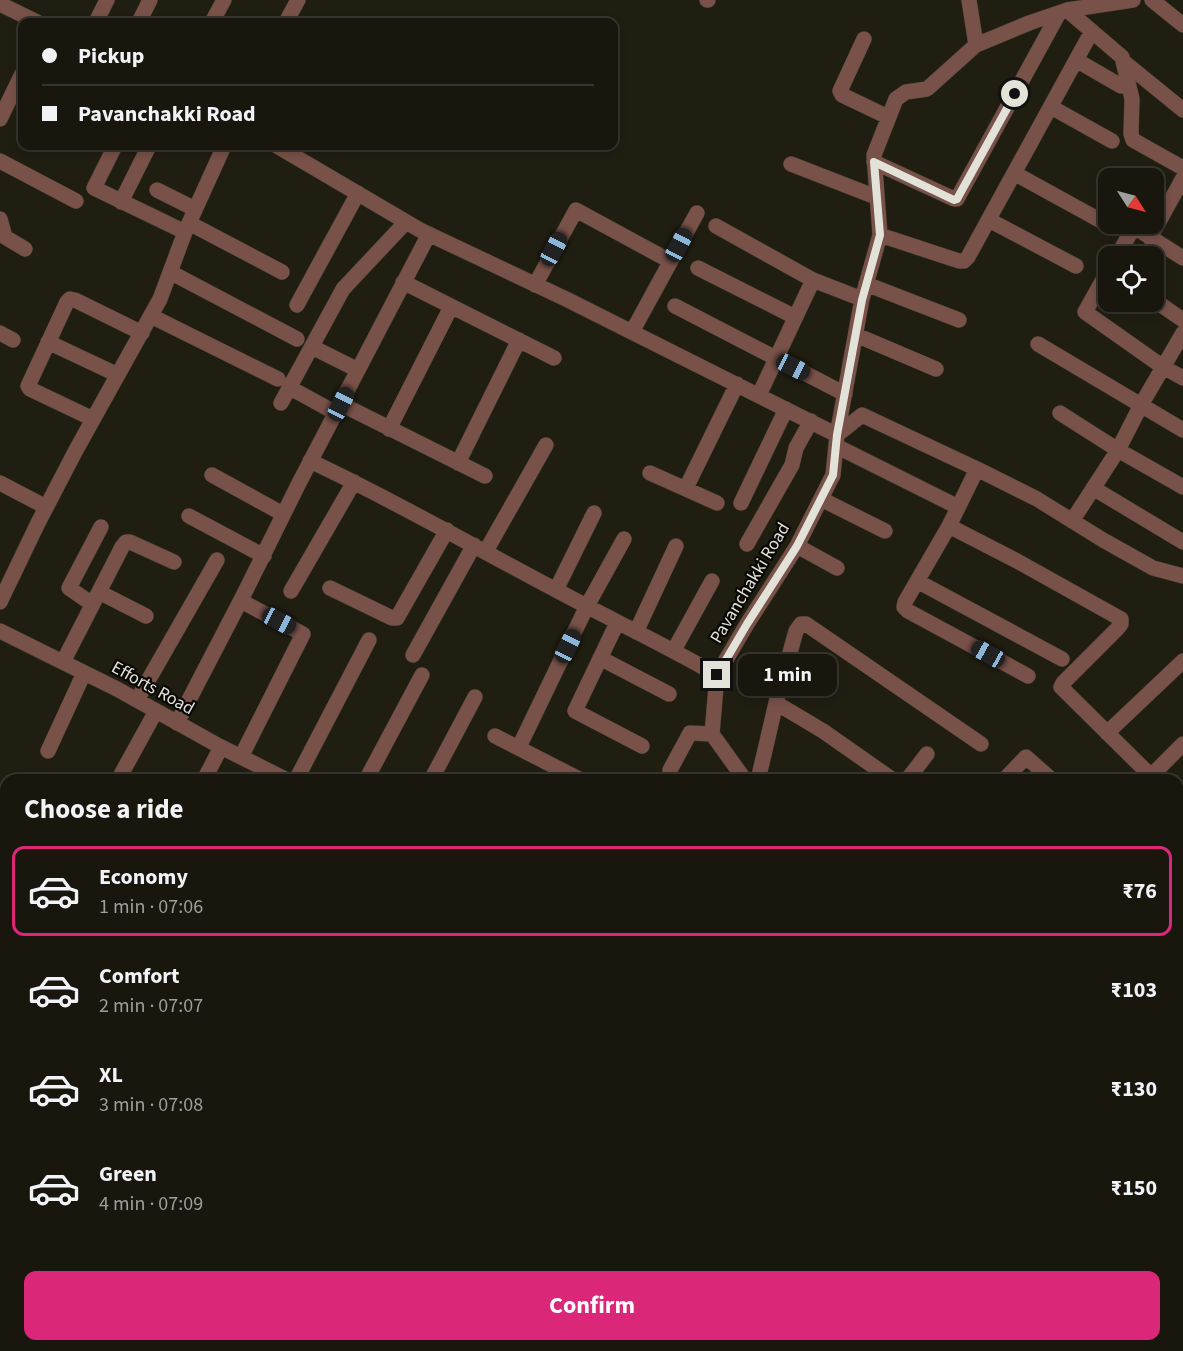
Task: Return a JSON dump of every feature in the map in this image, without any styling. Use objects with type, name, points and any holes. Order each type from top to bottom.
[{"type":"street","points":[[98,18],[107,0]]},
{"type":"street","points":[[141,18],[150,0]]},
{"type":"street","points":[[214,18],[224,0]]},
{"type":"street","points":[[288,18],[298,0]]},
{"type":"street","points":[[969,0],[976,43]]},
{"type":"street","points":[[1092,31],[989,220],[964,261],[880,235],[874,162],[896,99],[906,92],[922,90],[932,85],[976,43],[1063,11],[1133,0]]},
{"type":"street","points":[[1152,0],[1183,25]]},
{"type":"street","points":[[1,7],[27,18]]},
{"type":"street","points":[[1063,11],[1118,52],[1124,62],[1132,99],[1131,134],[1133,140],[1183,170],[1150,238]]},
{"type":"street","points":[[874,162],[954,200],[957,199],[1063,11]]},
{"type":"street","points":[[864,39],[840,91],[842,95],[888,117]]},
{"type":"street","points":[[1076,60],[1121,86]]},
{"type":"street","points":[[1124,62],[1183,110]]},
{"type":"street","points":[[0,119],[18,82]]},
{"type":"street","points":[[1051,107],[1112,141]]},
{"type":"street","points":[[113,150],[94,188],[121,202],[190,221],[282,272]]},
{"type":"street","points":[[121,202],[147,150]]},
{"type":"street","points":[[0,602],[46,507],[160,299],[190,221],[222,150]]},
{"type":"street","points":[[284,150],[406,222],[759,395],[811,422],[837,440],[958,507]]},
{"type":"street","points":[[0,160],[76,201]]},
{"type":"street","points":[[790,164],[876,197]]},
{"type":"street","points":[[1014,173],[1098,220]]},
{"type":"street","points":[[157,190],[190,221]]},
{"type":"street","points":[[297,305],[358,193]]},
{"type":"street","points":[[535,285],[576,210],[670,261]]},
{"type":"street","points":[[632,332],[697,213]]},
{"type":"street","points":[[0,219],[5,237],[25,249]]},
{"type":"street","points":[[989,220],[1076,266]]},
{"type":"street","points":[[281,403],[343,289],[406,222]]},
{"type":"street","points":[[717,226],[813,280],[862,300]]},
{"type":"street","points":[[1123,246],[1134,227],[1183,258]]},
{"type":"street","points":[[177,723],[429,234]]},
{"type":"street","name":"Pavanchakki Road","points":[[712,734],[717,675],[797,546],[833,475],[862,300],[880,235]]},
{"type":"street","points":[[698,268],[795,318]]},
{"type":"street","points":[[170,272],[297,339]]},
{"type":"street","points":[[759,395],[813,280]]},
{"type":"street","points":[[404,282],[554,358]]},
{"type":"street","points":[[866,284],[959,320]]},
{"type":"street","points":[[1098,289],[1085,312],[1163,367],[1183,378]]},
{"type":"street","points":[[93,419],[28,386],[67,302],[70,299],[142,333]]},
{"type":"street","points":[[675,306],[845,394]]},
{"type":"street","points":[[389,429],[451,307]]},
{"type":"street","points":[[1164,307],[1183,320]]},
{"type":"street","points":[[151,316],[278,379]]},
{"type":"street","points":[[1072,521],[1118,450],[1183,333]]},
{"type":"street","points":[[856,335],[936,369]]},
{"type":"street","points":[[458,464],[519,340]]},
{"type":"street","points":[[48,342],[118,375]]},
{"type":"street","points":[[1038,344],[1183,430]]},
{"type":"street","points":[[316,349],[358,370]]},
{"type":"street","points":[[686,488],[737,384]]},
{"type":"street","points":[[294,390],[389,429],[484,476]]},
{"type":"street","points":[[741,503],[786,409]]},
{"type":"street","points":[[1060,413],[1118,450],[1183,487]]},
{"type":"street","points":[[837,440],[862,415],[1037,499],[1153,568],[1183,576]]},
{"type":"street","points":[[747,544],[792,465],[796,448],[811,422]]},
{"type":"street","points":[[413,655],[546,445]]},
{"type":"street","points":[[310,461],[447,530],[717,675]]},
{"type":"street","points":[[977,469],[949,526],[905,602],[904,608],[1028,676]]},
{"type":"street","points":[[650,473],[717,503]]},
{"type":"street","points":[[212,475],[283,514]]},
{"type":"street","points":[[291,591],[354,482]]},
{"type":"street","points":[[0,483],[46,507]]},
{"type":"street","points":[[1093,488],[1183,542]]},
{"type":"street","points":[[821,499],[885,531]]},
{"type":"street","points":[[556,590],[594,513]]},
{"type":"street","points":[[189,516],[264,556]]},
{"type":"street","points":[[949,526],[1121,619],[1121,624],[1117,629],[1061,687],[1146,774]]},
{"type":"street","points":[[101,527],[69,588],[146,616]]},
{"type":"street","points":[[330,588],[392,618],[397,618],[447,530]]},
{"type":"street","points":[[519,747],[587,606],[624,539]]},
{"type":"street","points":[[63,662],[126,542],[174,562]]},
{"type":"street","points":[[636,632],[676,546]]},
{"type":"street","points":[[797,546],[837,568]]},
{"type":"street","points":[[136,700],[217,560]]},
{"type":"street","points":[[674,650],[712,581]]},
{"type":"street","points":[[918,581],[1062,659]]},
{"type":"street","points":[[241,601],[303,634],[241,757]]},
{"type":"street","points":[[617,623],[575,711],[642,746]]},
{"type":"street","points":[[759,774],[776,703],[796,632],[801,624],[806,624],[981,744]]},
{"type":"street","name":"Efforts Road","points":[[0,631],[136,700],[273,774]]},
{"type":"street","points":[[299,774],[369,640]]},
{"type":"street","points":[[600,658],[669,694]]},
{"type":"street","points":[[1107,733],[1183,661]]},
{"type":"street","points":[[48,751],[84,673]]},
{"type":"street","points":[[369,774],[423,675]]},
{"type":"street","points":[[434,774],[475,697]]},
{"type":"street","points":[[776,703],[823,731],[884,774]]},
{"type":"street","points":[[124,774],[156,711]]},
{"type":"street","points":[[670,770],[690,734],[712,734],[741,774]]},
{"type":"street","points":[[495,736],[570,774]]},
{"type":"street","points":[[1156,774],[1183,744]]},
{"type":"street","points":[[207,774],[221,747]]},
{"type":"street","points":[[912,774],[927,754]]},
{"type":"street","points":[[1010,774],[1026,757],[1045,774]]},
{"type":"route","points":[[717,675],[797,546],[833,475],[837,435],[862,300],[880,235],[874,162],[954,200],[957,199],[1015,94]]}]
